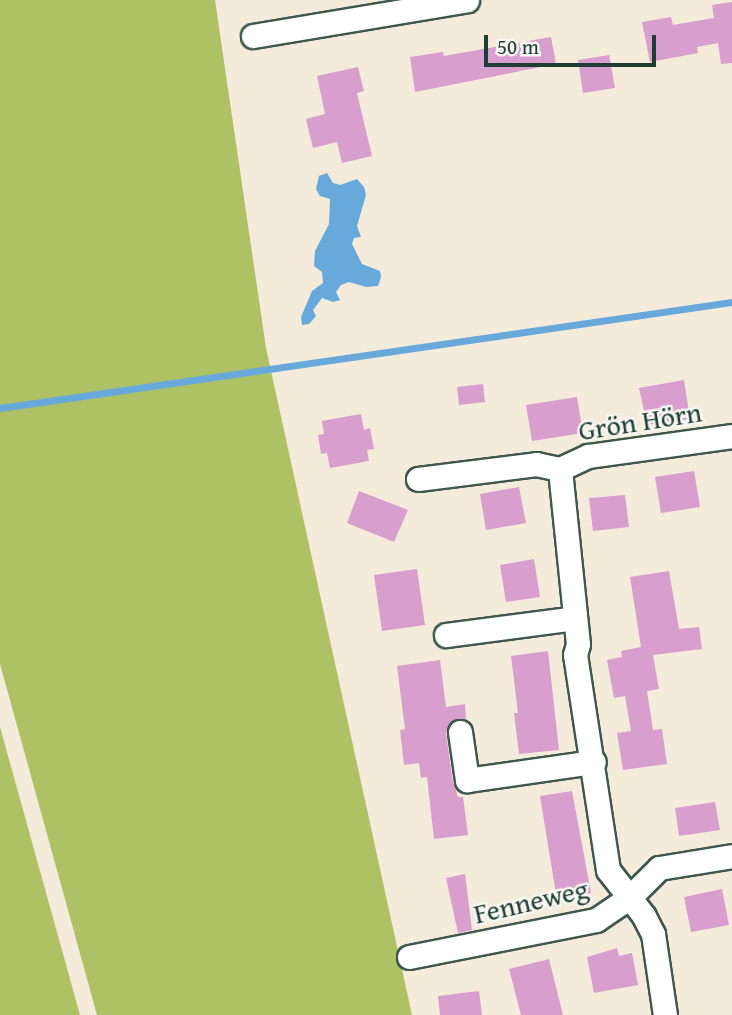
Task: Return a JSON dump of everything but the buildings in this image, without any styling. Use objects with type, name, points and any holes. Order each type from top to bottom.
[{"type":"street","points":[[253,36],[467,0]]},
{"type":"street","name":"Grön Hörn","points":[[418,479],[536,464],[560,469],[588,456],[732,436]]},
{"type":"street","name":"Grön Hörn","points":[[560,469],[578,644],[575,655],[585,735],[594,762],[608,870],[630,897],[653,934],[665,1015]]},
{"type":"street","points":[[446,635],[575,618]]},
{"type":"street","points":[[460,732],[467,780],[594,762]]},
{"type":"street","name":"Fenneweg","points":[[409,957],[596,920],[630,897],[659,868],[732,856]]},
{"type":"green space","points":[[0,0],[215,0],[266,348],[412,1015],[97,1015],[0,664]]},
{"type":"green space","points":[[0,727],[80,1015],[0,1015]]},
{"type":"water","points":[[327,173],[333,183],[340,185],[357,179],[364,187],[366,195],[357,226],[361,237],[354,238],[352,244],[362,264],[380,271],[381,277],[378,286],[366,287],[349,282],[341,285],[336,292],[340,300],[333,302],[322,298],[313,310],[316,316],[309,324],[302,325],[301,317],[312,291],[323,283],[322,272],[314,266],[315,251],[329,224],[330,199],[320,196],[316,189],[319,176]]},
{"type":"waterway","points":[[0,408],[732,302]]}]
